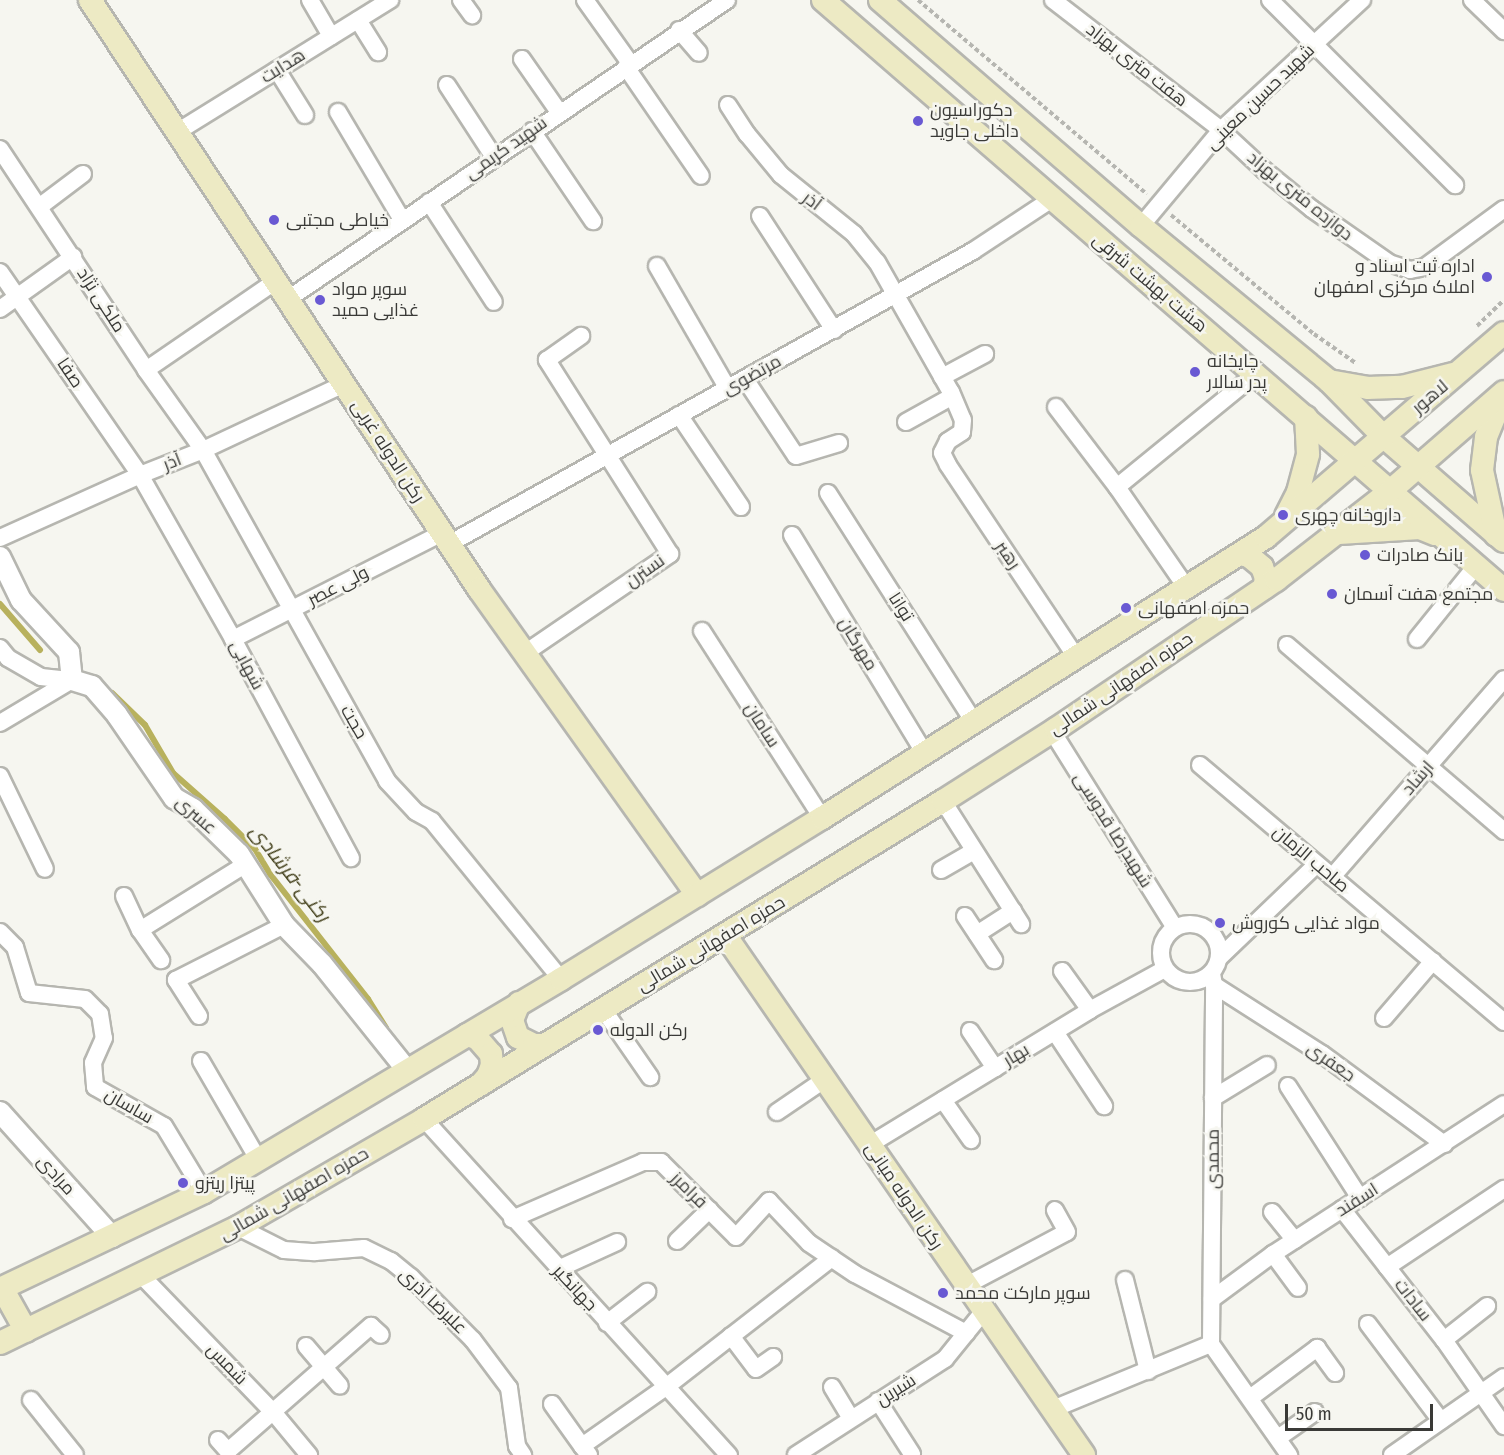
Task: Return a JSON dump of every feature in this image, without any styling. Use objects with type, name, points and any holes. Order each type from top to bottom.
[{"type":"main road","name":"رکن الدوله غربی","points":[[90,0],[445,538],[697,895]]},
{"type":"main road","name":"هشت بهشت شرقی","points":[[823,0],[1257,373],[1389,492],[1504,590]]},
{"type":"main road","points":[[888,3],[1141,226],[1329,381],[1383,436],[1500,538]]},
{"type":"main road","name":"لاهور","points":[[1355,461],[1504,333]]},
{"type":"main road","points":[[1329,381],[1367,388],[1402,387],[1460,372]]},
{"type":"main road","points":[[1389,492],[1504,393]]},
{"type":"main road","points":[[1500,538],[1482,470],[1486,437],[1504,393]]},
{"type":"main road","points":[[1284,522],[1305,470],[1308,454],[1306,417]]},
{"type":"main road","points":[[26,1331],[1,1288],[204,1192],[561,979],[822,818],[1240,554],[1284,522],[1355,461]]},
{"type":"main road","name":"حمزه اصفهانی شمالی","points":[[0,1343],[142,1276],[238,1227],[424,1119],[725,935],[1052,731],[1263,588],[1339,533],[1389,492]]},
{"type":"main road","points":[[1339,533],[1420,528],[1437,534]]},
{"type":"main road","points":[[1240,554],[1249,556],[1262,567],[1266,578],[1263,588]]},
{"type":"main road","name":"رکن الدوله میانی","points":[[725,935],[965,1286],[1084,1455]]},
{"type":"main road","points":[[519,1003],[512,1020],[518,1037],[534,1046],[543,1045]]},
{"type":"main road","points":[[467,1035],[477,1038],[491,1054],[492,1065],[488,1076],[480,1084]]},
{"type":"street","points":[[310,0],[331,36]]},
{"type":"street","name":"هدایت","points":[[177,132],[390,0]]},
{"type":"street","points":[[461,0],[472,15]]},
{"type":"street","points":[[585,0],[701,176]]},
{"type":"street","name":"شهید کریمی","points":[[146,370],[402,220],[531,130],[727,0]]},
{"type":"street","name":"هفت متری بهزاد","points":[[1053,0],[1221,130]]},
{"type":"street","points":[[1270,0],[1455,185]]},
{"type":"street","name":"شهید حسین معینی","points":[[1141,226],[1221,130],[1362,0]]},
{"type":"street","points":[[1472,0],[1504,31]]},
{"type":"street","points":[[358,20],[378,52]]},
{"type":"street","points":[[679,30],[699,53]]},
{"type":"street","points":[[522,59],[559,112]]},
{"type":"street","points":[[277,70],[305,115]]},
{"type":"street","points":[[447,85],[494,157]]},
{"type":"street","name":"آذر","points":[[728,105],[747,134],[781,175],[855,234],[877,262],[894,296],[942,377],[963,420],[962,432],[948,441],[942,453]]},
{"type":"street","points":[[338,112],[402,220]]},
{"type":"street","points":[[531,130],[593,221]]},
{"type":"street","name":"دوازده متری بهزاد","points":[[1221,130],[1264,170],[1321,215],[1389,263],[1410,270],[1435,262],[1472,231],[1504,209]]},
{"type":"street","name":"ملکی نژاد","points":[[0,149],[146,370],[203,450]]},
{"type":"street","points":[[39,207],[83,174]]},
{"type":"street","name":"مرتضوی","points":[[445,538],[606,456],[834,330],[973,251],[1052,199]]},
{"type":"street","points":[[429,202],[494,302]]},
{"type":"street","points":[[760,216],[834,330]]},
{"type":"street","points":[[0,309],[73,257]]},
{"type":"street","points":[[657,266],[728,389]]},
{"type":"street","name":"صفا","points":[[0,272],[140,475]]},
{"type":"street","points":[[581,336],[547,360],[606,456]]},
{"type":"street","points":[[942,377],[986,354]]},
{"type":"street","points":[[1117,487],[1257,373]]},
{"type":"street","points":[[745,379],[796,456],[839,443]]},
{"type":"street","name":"آذر","points":[[0,538],[140,475],[203,450],[344,384]]},
{"type":"street","points":[[906,422],[951,397]]},
{"type":"street","points":[[1056,407],[1117,487],[1186,587]]},
{"type":"street","points":[[680,415],[741,507]]},
{"type":"street","name":"حجت","points":[[203,450],[387,781],[416,812],[432,821],[561,979]]},
{"type":"street","name":"رهبر","points":[[942,453],[1076,657]]},
{"type":"street","name":"نسترن","points":[[525,653],[670,554],[606,456]]},
{"type":"street","name":"شهابی","points":[[140,475],[233,639],[351,858]]},
{"type":"street","name":"توانا","points":[[828,493],[974,722]]},
{"type":"street","name":"مهرگان","points":[[792,535],[924,753]]},
{"type":"street","name":"ولی عصر","points":[[233,639],[445,538]]},
{"type":"street","points":[[0,557],[21,600],[69,652],[72,680]]},
{"type":"street","points":[[1417,639],[1475,567]]},
{"type":"street","name":"سامان","points":[[702,631],[822,818]]},
{"type":"street","points":[[1287,645],[1504,831]]},
{"type":"street","points":[[0,648],[8,658],[41,677],[72,680]]},
{"type":"street","points":[[0,723],[72,680]]},
{"type":"street","name":"عسری","points":[[72,680],[92,686],[117,716],[174,798],[194,809],[246,864],[284,925],[322,964],[407,1070]]},
{"type":"street","name":"ارشاد","points":[[1332,877],[1429,765],[1501,688]]},
{"type":"street","name":"شهیدرضا قدوسی","points":[[1052,731],[1175,928]]},
{"type":"street","name":"صاحب الزمان","points":[[1200,765],[1504,1022]]},
{"type":"street","points":[[0,776],[5,801],[45,869]]},
{"type":"street","points":[[943,801],[1017,917],[977,934]]},
{"type":"street","points":[[941,870],[974,850]]},
{"type":"street","points":[[140,930],[246,864]]},
{"type":"street","points":[[1220,957],[1216,939],[1210,931],[1193,924],[1175,928],[1163,942],[1161,951],[1165,969],[1171,976],[1188,983],[1213,979],[1220,957],[1317,864]]},
{"type":"street","points":[[124,896],[140,930],[161,960]]},
{"type":"street","points":[[965,916],[994,960]]},
{"type":"street","points":[[199,1016],[176,980],[284,925]]},
{"type":"street","name":"ساسان","points":[[0,932],[15,947],[29,993],[85,999],[100,1014],[104,1038],[93,1063],[95,1087],[164,1126],[204,1192]]},
{"type":"street","points":[[1384,1018],[1433,961]]},
{"type":"street","name":"بهار","points":[[869,1145],[1090,1010],[1165,969]]},
{"type":"street","points":[[1062,971],[1090,1010]]},
{"type":"street","name":"محمدی","points":[[1211,1344],[1213,979]]},
{"type":"street","name":"جعفری","points":[[1213,979],[1322,1054],[1444,1144]]},
{"type":"street","points":[[603,1009],[650,1077]]},
{"type":"street","points":[[970,1031],[995,1068]]},
{"type":"street","points":[[1055,1032],[1104,1106]]},
{"type":"street","points":[[201,1061],[258,1159]]},
{"type":"street","points":[[1213,1098],[1267,1065]]},
{"type":"street","points":[[777,1112],[824,1080]]},
{"type":"street","points":[[1288,1086],[1360,1198]]},
{"type":"street","points":[[943,1100],[971,1140]]},
{"type":"street","name":"اسفند","points":[[1212,1299],[1273,1254],[1504,1104]]},
{"type":"street","name":"مرادی","points":[[0,1112],[112,1237]]},
{"type":"street","name":"جهانگیر","points":[[424,1119],[513,1220],[729,1455]]},
{"type":"street","name":"فرامرز","points":[[513,1220],[643,1162],[660,1162],[736,1237],[769,1201],[809,1242],[855,1274],[966,1333]]},
{"type":"street","points":[[1387,1267],[1504,1189]]},
{"type":"street","name":"سادات","points":[[1342,1209],[1444,1340],[1504,1426]]},
{"type":"street","points":[[677,1241],[710,1210]]},
{"type":"street","points":[[965,1286],[1067,1232],[1055,1210]]},
{"type":"street","points":[[1272,1212],[1296,1240]]},
{"type":"street","name":"علیرضا آذری","points":[[238,1227],[284,1250],[315,1252],[364,1248],[391,1261],[411,1277],[473,1340],[509,1388],[518,1446],[523,1455]]},
{"type":"street","points":[[558,1269],[616,1242]]},
{"type":"street","points":[[1273,1254],[1298,1288]]},
{"type":"street","points":[[552,1404],[585,1451],[832,1258]]},
{"type":"street","name":"شمس","points":[[142,1276],[274,1413],[309,1455]]},
{"type":"street","points":[[1125,1280],[1148,1371]]},
{"type":"street","points":[[608,1323],[647,1292]]},
{"type":"street","points":[[1444,1340],[1487,1306]]},
{"type":"street","name":"شیرین","points":[[796,1455],[945,1359],[983,1312]]},
{"type":"street","points":[[1368,1324],[1441,1421]]},
{"type":"street","points":[[218,1440],[228,1451],[371,1326],[381,1335]]},
{"type":"street","points":[[731,1336],[756,1369],[773,1357]]},
{"type":"street","points":[[1053,1408],[1211,1344],[1289,1455]]},
{"type":"street","points":[[306,1346],[340,1386]]},
{"type":"street","points":[[1250,1398],[1317,1348],[1335,1373]]},
{"type":"street","points":[[1392,1455],[1504,1377]]},
{"type":"street","points":[[832,1387],[852,1419]]},
{"type":"street","points":[[31,1400],[75,1455]]},
{"type":"street","points":[[878,1401],[912,1454]]},
{"type":"street","points":[[1278,1438],[1315,1412]]},
{"type":"path","points":[[918,0],[1314,334],[1362,368]]},
{"type":"path","points":[[1474,329],[1504,300]]},
{"type":"waterway","name":"رکنی-فرشادی","points":[[0,604],[40,650]]},
{"type":"waterway","name":"رکنی-فرشادی","points":[[112,693],[145,725],[173,773],[255,849],[270,874],[368,999],[386,1028]]},
{"type":"place","name":"دکوراسیون داخلی جاوید","points":[[918,121]]},
{"type":"place","name":"خیاطی مجتبی","points":[[274,220]]},
{"type":"place","name":"اداره ثبت اسناد و املاک مرکزی اصفهان","points":[[1487,277]]},
{"type":"place","name":"سوپر مواد غذایی حمید","points":[[320,300]]},
{"type":"place","name":"چایخانه پدر سالار","points":[[1195,372]]},
{"type":"place","name":"داروخانه چهری","points":[[1283,515]]},
{"type":"place","name":"بانک صادرات","points":[[1365,555]]},
{"type":"place","name":"مجتمع هفت آسمان","points":[[1332,594]]},
{"type":"place","name":"حمزه اصفهانی","points":[[1126,608]]},
{"type":"place","name":"مواد غذایی کوروش","points":[[1220,923]]},
{"type":"place","name":"رکن الدوله","points":[[598,1030]]},
{"type":"place","name":"پیتزا ریتزو","points":[[183,1183]]},
{"type":"place","name":"سوپر مارکت محمد","points":[[943,1293]]}]
